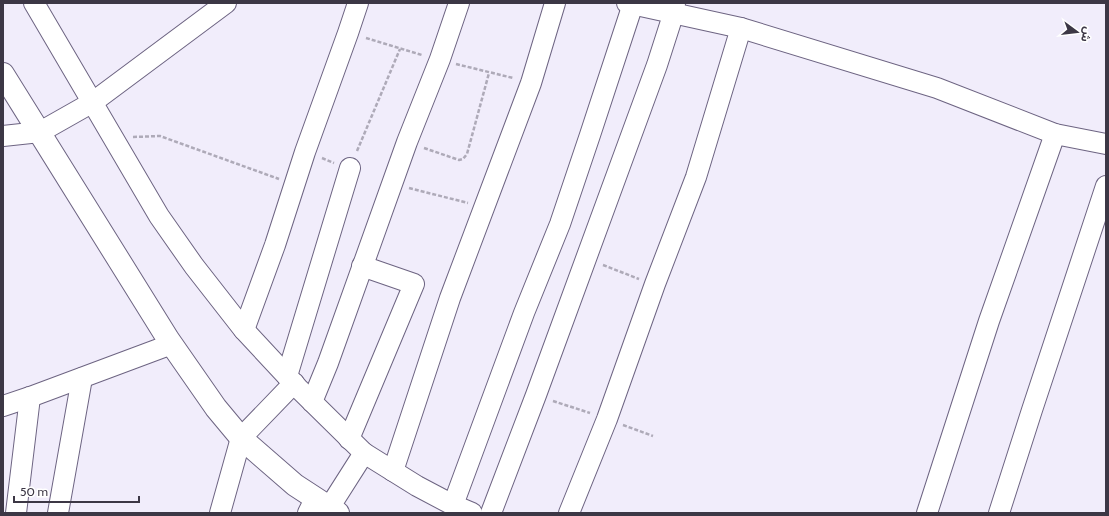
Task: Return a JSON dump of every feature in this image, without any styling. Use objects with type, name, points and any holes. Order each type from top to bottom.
[{"type":"main road","points":[[3,74],[172,344],[216,408],[241,438],[322,508]]},
{"type":"street","points":[[34,3],[159,216],[198,272],[244,330],[290,380],[364,453],[417,486],[472,513]]},
{"type":"street","points":[[3,136],[40,132],[93,102],[226,3]]},
{"type":"street","points":[[244,330],[274,245],[304,152],[358,3]]},
{"type":"street","points":[[312,402],[328,363],[407,142],[440,59],[459,3]]},
{"type":"street","points":[[392,471],[450,298],[531,82],[555,3]]},
{"type":"street","points":[[453,505],[524,313],[560,224],[590,136],[630,4],[675,8],[937,88],[1054,134],[1106,144]]},
{"type":"street","points":[[491,513],[657,65],[675,8]]},
{"type":"street","points":[[569,513],[607,419],[655,284],[696,177],[741,28]]},
{"type":"street","points":[[927,513],[989,321],[1054,134]]},
{"type":"street","points":[[220,513],[241,438],[290,380],[350,168]]},
{"type":"street","points":[[999,513],[1106,186]]},
{"type":"street","points":[[349,439],[414,284],[362,266]]},
{"type":"street","points":[[3,406],[30,398],[172,344]]},
{"type":"street","points":[[58,513],[82,378]]},
{"type":"street","points":[[16,513],[30,398]]},
{"type":"street","points":[[322,508],[364,453]]},
{"type":"path","points":[[348,33],[490,73],[531,82]]},
{"type":"path","points":[[304,152],[350,168],[400,48]]},
{"type":"path","points":[[407,142],[459,160],[463,159],[467,154],[490,73]]},
{"type":"path","points":[[115,139],[160,136],[294,185]]},
{"type":"path","points":[[392,183],[485,207]]},
{"type":"path","points":[[586,259],[655,284]]},
{"type":"path","points":[[536,395],[653,436]]}]
